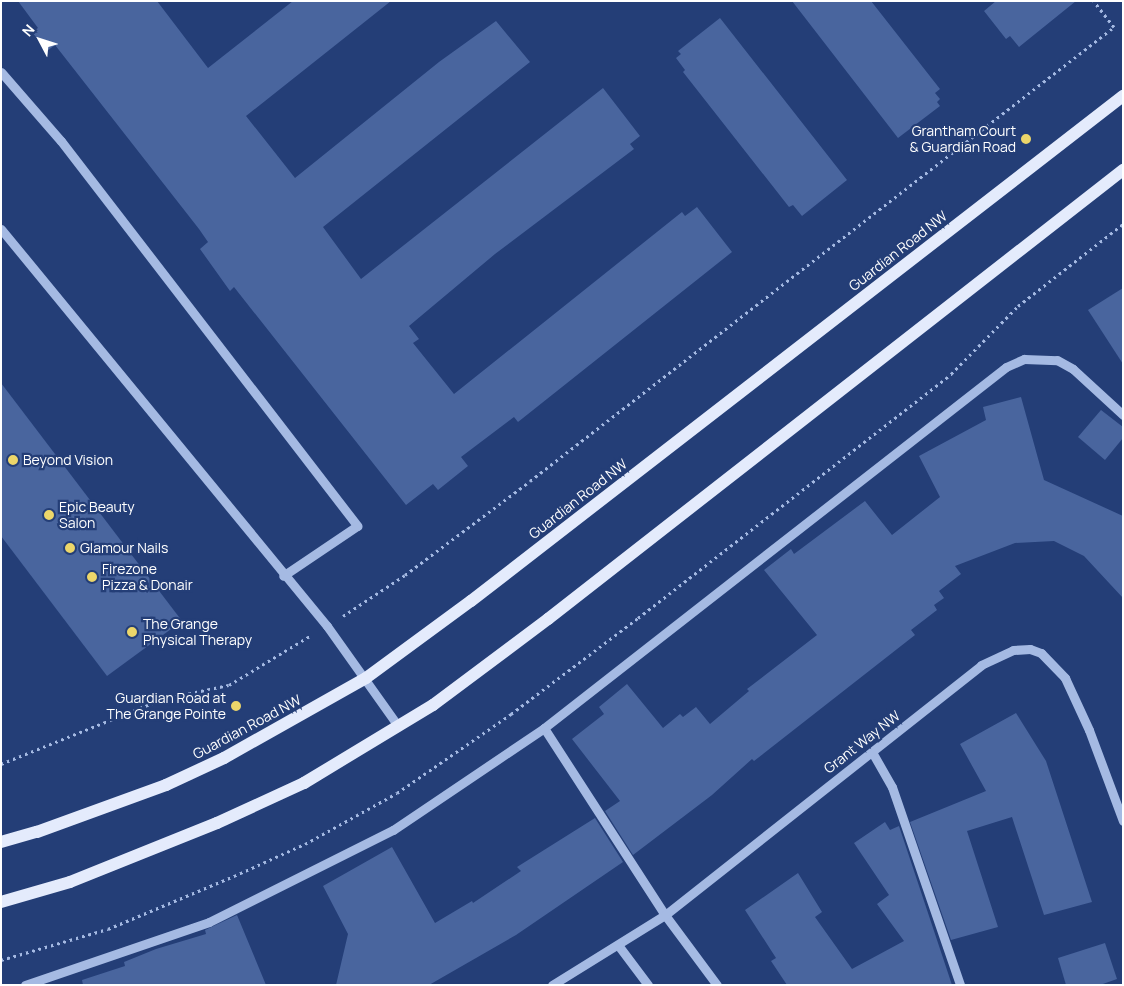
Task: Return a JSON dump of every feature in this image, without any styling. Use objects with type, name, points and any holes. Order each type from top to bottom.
[{"type":"main road","name":"Guardian Road NW","points":[[1,842],[37,832],[166,785],[224,758],[366,678],[471,601],[1123,96]]},
{"type":"main road","points":[[1,902],[70,882],[218,823],[304,783],[433,705],[548,619],[1123,170]]},
{"type":"street","points":[[1,72],[61,141],[357,526],[283,576]]},
{"type":"street","points":[[1,228],[283,576],[327,626],[366,678],[398,726]]},
{"type":"street","points":[[25,985],[209,922],[393,830],[544,728],[1006,367],[1024,359],[1058,360],[1073,369],[1123,415]]},
{"type":"street","name":"Grant Way NW","points":[[552,985],[665,915],[982,665],[1012,650],[1030,648],[1054,663],[1065,678],[1089,730],[1123,821]]},
{"type":"street","points":[[544,728],[665,915],[717,985]]},
{"type":"street","points":[[872,752],[892,787],[960,985]]},
{"type":"street","points":[[618,945],[648,985]]},
{"type":"path","points":[[1,764],[163,699],[229,685],[405,576],[1114,27],[1094,1]]},
{"type":"path","points":[[1,960],[108,929],[225,880],[305,844],[397,793],[511,714],[630,624],[943,380],[1018,306],[1123,224]]},
{"type":"building","points":[[18,1],[157,1],[208,68],[293,1],[391,1],[246,116],[295,178],[439,62],[496,21],[530,62],[323,227],[361,279],[603,88],[640,136],[630,144],[634,149],[495,254],[409,326],[419,339],[413,343],[454,394],[682,212],[685,216],[697,207],[732,252],[518,422],[514,417],[461,457],[468,466],[438,490],[433,484],[406,505],[234,287],[230,291],[200,249],[208,242],[199,229],[55,45],[47,51],[32,32],[38,28]]},
{"type":"building","points":[[792,1],[871,1],[940,89],[935,93],[940,99],[937,102],[940,106],[898,138]]},
{"type":"building","points":[[996,1],[1076,1],[1019,47],[1010,36],[1006,39],[984,11]]},
{"type":"building","points":[[720,18],[847,180],[802,216],[793,205],[789,207],[683,72],[685,70],[676,58],[681,54],[678,51]]},
{"type":"building","points":[[1123,288],[1123,364],[1088,310]]},
{"type":"building","points":[[1,383],[182,621],[107,676],[1,536]]},
{"type":"building","points":[[1021,397],[1044,480],[1123,516],[1123,598],[1084,556],[1054,541],[1015,543],[955,566],[961,574],[939,591],[944,598],[934,605],[937,610],[911,630],[915,635],[754,761],[752,759],[712,795],[633,855],[605,811],[620,801],[572,739],[604,714],[599,707],[627,684],[663,728],[680,714],[683,717],[696,707],[710,724],[749,691],[747,689],[817,635],[764,570],[791,549],[794,554],[865,501],[892,535],[940,497],[919,456],[986,420],[983,407]]},
{"type":"building","points":[[1101,410],[1123,427],[1123,438],[1105,460],[1078,437]]},
{"type":"building","points":[[1016,713],[1046,761],[1092,902],[1044,915],[1012,817],[967,831],[998,927],[951,940],[910,822],[986,791],[960,744]]},
{"type":"building","points":[[595,818],[623,862],[516,935],[429,985],[336,985],[348,934],[323,886],[392,847],[435,923],[472,901],[473,903],[521,871],[517,867]]},
{"type":"building","points":[[885,822],[890,830],[899,826],[952,985],[787,985],[771,961],[776,958],[745,910],[798,873],[822,912],[815,917],[852,969],[904,941],[877,904],[889,895],[854,843]]},
{"type":"building","points":[[237,915],[266,985],[83,985],[82,980],[125,966],[124,962],[156,949],[206,934],[205,930]]},
{"type":"building","points":[[1105,943],[1117,979],[1100,985],[1066,985],[1058,958]]},
{"type":"place","name":"Grantham Court & Guardian Road","points":[[1026,139]]},
{"type":"place","name":"Beyond Vision","points":[[13,460]]},
{"type":"place","name":"Epic Beauty Salon","points":[[49,515]]},
{"type":"place","name":"Glamour Nails","points":[[70,548]]},
{"type":"place","name":"Firezone Pizza & Donair","points":[[92,577]]},
{"type":"place","name":"The Grange Physical Therapy","points":[[132,632]]},
{"type":"place","name":"Guardian Road at The Grange Pointe","points":[[236,706]]}]
